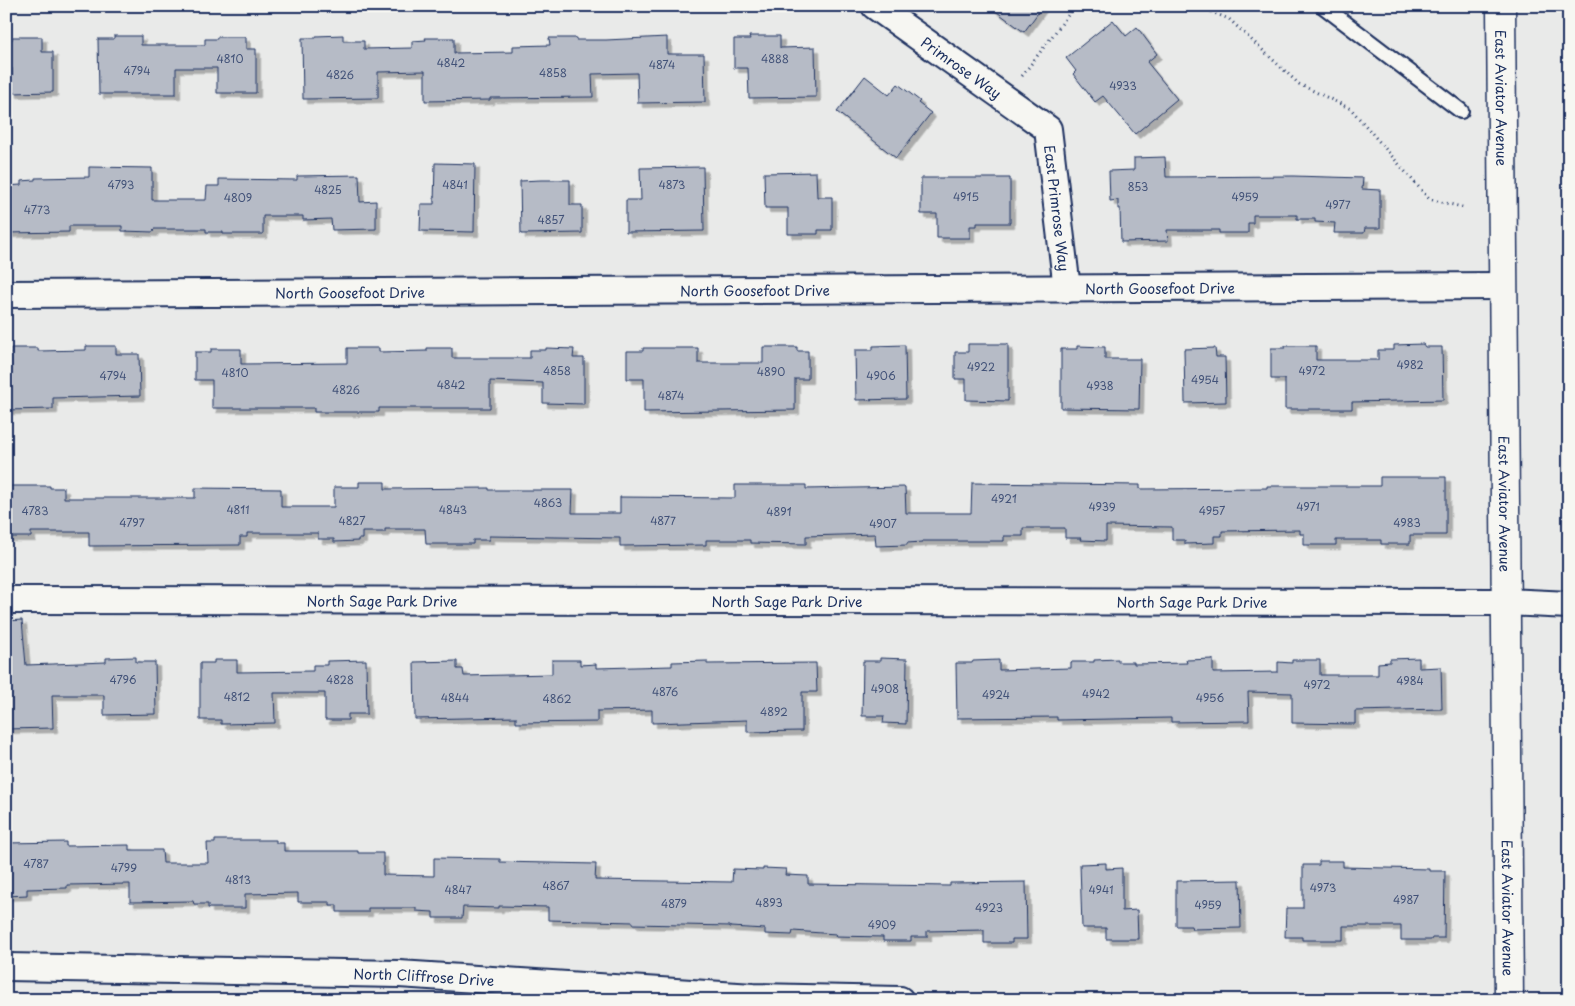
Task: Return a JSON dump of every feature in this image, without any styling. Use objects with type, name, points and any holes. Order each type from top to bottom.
[{"type":"street","name":"Primrose Way","points":[[875,6],[1048,130]]},
{"type":"street","name":"East Aviator Avenue","points":[[1501,6],[1510,1000]]},
{"type":"street","name":"East Primrose Way","points":[[1048,130],[1067,289]]},
{"type":"street","name":"North Goosefoot Drive","points":[[6,294],[1503,286]]},
{"type":"street","name":"North Sage Park Drive","points":[[6,600],[1506,602],[1569,604]]},
{"type":"street","name":"North Cliffrose Drive","points":[[6,967],[399,974],[753,997],[900,1000]]},
{"type":"lane","points":[[1324,6],[1461,111]]},
{"type":"path","points":[[1022,76],[1074,6]]},
{"type":"path","points":[[1197,6],[1229,19],[1300,84],[1351,109],[1428,199],[1466,208]]},
{"type":"building","points":[[989,6],[1043,6],[1024,32]]},
{"type":"building","points":[[1113,20],[1126,36],[1137,27],[1157,54],[1147,62],[1177,99],[1135,134],[1103,96],[1095,102],[1073,74],[1076,71],[1066,58]]},
{"type":"building","points":[[343,35],[343,41],[364,41],[364,49],[412,48],[412,41],[426,40],[425,38],[454,38],[454,53],[513,52],[513,46],[550,45],[549,38],[606,40],[667,37],[667,54],[704,54],[705,102],[638,103],[637,73],[592,74],[593,97],[425,101],[425,71],[378,72],[378,98],[303,99],[302,38]]},
{"type":"building","points":[[114,36],[141,36],[141,45],[205,45],[205,39],[246,37],[246,49],[256,49],[256,93],[217,93],[217,68],[176,68],[176,94],[99,94],[98,39],[114,39]]},
{"type":"building","points":[[749,36],[780,36],[780,48],[815,47],[816,97],[749,98],[748,68],[734,68],[734,39],[750,39]]},
{"type":"building","points":[[12,37],[42,37],[42,52],[53,52],[53,92],[13,93],[12,68],[6,68],[6,41],[12,40]]},
{"type":"building","points":[[865,76],[889,95],[898,84],[920,101],[918,103],[931,113],[896,158],[837,112]]},
{"type":"building","points":[[1165,157],[1166,177],[1293,176],[1363,178],[1362,189],[1380,190],[1380,228],[1365,228],[1364,233],[1334,233],[1335,223],[1315,222],[1315,219],[1297,219],[1297,215],[1253,215],[1253,223],[1248,223],[1248,233],[1219,233],[1219,230],[1167,230],[1168,241],[1121,242],[1120,208],[1118,208],[1118,200],[1110,201],[1109,171],[1134,170],[1134,158]]},
{"type":"building","points":[[435,163],[475,164],[474,232],[420,231],[421,204],[434,204]]},
{"type":"building","points":[[89,167],[152,168],[152,200],[206,200],[207,186],[219,186],[219,179],[297,180],[297,176],[359,175],[360,202],[376,201],[376,229],[332,230],[331,219],[303,220],[303,216],[263,216],[263,234],[223,234],[223,232],[206,232],[206,229],[154,229],[153,232],[122,231],[122,226],[69,226],[69,232],[6,233],[6,186],[21,185],[21,181],[35,180],[35,178],[89,177]]},
{"type":"building","points":[[703,167],[704,231],[626,232],[626,200],[641,200],[640,168]]},
{"type":"building","points":[[816,172],[817,197],[832,197],[832,230],[818,230],[818,234],[788,234],[788,208],[765,208],[764,173]]},
{"type":"building","points":[[921,178],[1010,178],[1010,223],[977,223],[977,226],[970,226],[970,238],[937,238],[937,214],[921,214]]},
{"type":"building","points":[[570,180],[570,205],[582,205],[582,233],[521,234],[520,181]]},
{"type":"building","points":[[968,344],[1008,344],[1008,401],[966,400],[966,379],[955,379],[955,352],[968,352]]},
{"type":"building","points":[[1423,344],[1425,347],[1442,347],[1443,400],[1352,402],[1352,409],[1285,409],[1285,379],[1271,379],[1271,348],[1316,346],[1316,360],[1378,360],[1378,350],[1394,350],[1394,345]]},
{"type":"building","points":[[905,345],[906,399],[856,400],[855,350],[873,350],[873,346]]},
{"type":"building","points":[[86,346],[116,346],[116,354],[139,354],[140,396],[53,398],[53,409],[6,410],[6,354],[11,354],[11,348],[38,348],[38,351],[86,350]]},
{"type":"building","points":[[1077,346],[1105,347],[1105,359],[1140,359],[1139,409],[1061,408],[1061,349],[1077,349]]},
{"type":"building","points":[[763,347],[797,347],[797,351],[808,351],[808,379],[795,379],[795,410],[644,412],[644,379],[627,379],[627,351],[643,351],[643,348],[698,348],[698,363],[763,363]]},
{"type":"building","points":[[347,348],[379,348],[379,352],[427,351],[427,348],[452,348],[452,358],[530,358],[530,350],[546,350],[546,348],[574,349],[573,358],[584,358],[584,404],[543,403],[543,383],[490,381],[490,408],[379,408],[379,412],[314,412],[314,408],[212,408],[212,380],[195,380],[195,352],[211,352],[211,349],[241,349],[241,364],[347,363]]},
{"type":"building","points":[[1215,348],[1216,357],[1225,357],[1226,402],[1185,403],[1184,349]]},
{"type":"building","points":[[1380,477],[1446,477],[1446,535],[1410,535],[1410,544],[1381,544],[1381,540],[1336,540],[1336,545],[1304,545],[1304,534],[1300,534],[1300,530],[1222,531],[1222,536],[1214,536],[1214,543],[1185,544],[1185,540],[1172,540],[1172,527],[1106,526],[1106,541],[1065,538],[1065,528],[1023,528],[1023,536],[1004,536],[1004,541],[922,541],[907,543],[907,545],[876,546],[875,534],[806,536],[806,544],[750,543],[750,540],[706,540],[706,545],[620,546],[620,538],[489,536],[489,540],[473,540],[473,544],[426,544],[425,529],[385,529],[385,532],[362,532],[362,539],[358,539],[358,541],[334,542],[334,539],[318,539],[318,533],[247,533],[247,537],[240,537],[240,545],[89,546],[89,532],[31,532],[31,537],[6,537],[6,486],[50,486],[50,488],[64,488],[64,498],[195,498],[195,488],[281,489],[281,507],[334,507],[334,487],[359,487],[359,482],[385,482],[385,489],[489,488],[489,490],[573,490],[572,513],[620,513],[620,497],[735,498],[735,485],[806,485],[806,489],[905,487],[906,513],[971,513],[972,483],[1140,485],[1140,489],[1267,488],[1267,486],[1380,486]]},
{"type":"building","points":[[22,620],[26,665],[106,662],[106,658],[136,657],[136,662],[155,662],[156,714],[104,715],[104,695],[52,695],[53,728],[6,729],[6,621]]},
{"type":"building","points":[[880,658],[907,659],[906,724],[883,723],[884,716],[862,716],[863,661],[880,661]]},
{"type":"building","points":[[1419,658],[1419,668],[1441,667],[1442,709],[1355,711],[1355,724],[1292,723],[1292,693],[1248,692],[1249,721],[1171,722],[1171,718],[1057,720],[1057,717],[957,718],[956,663],[999,660],[999,670],[1071,668],[1071,662],[1094,662],[1094,660],[1118,659],[1118,662],[1134,662],[1134,664],[1187,663],[1186,660],[1213,659],[1213,673],[1278,672],[1278,662],[1292,663],[1292,660],[1320,660],[1320,675],[1378,675],[1378,663],[1390,662],[1390,659]]},
{"type":"building","points":[[214,660],[237,660],[237,672],[313,671],[313,665],[327,665],[327,661],[366,660],[367,714],[348,714],[348,720],[325,720],[325,693],[274,693],[275,723],[221,724],[221,720],[200,720],[200,663],[214,663]]},
{"type":"building","points":[[552,660],[580,660],[580,665],[596,664],[596,668],[672,666],[672,662],[707,661],[707,664],[816,663],[817,692],[802,692],[802,731],[747,732],[747,720],[652,723],[652,710],[597,711],[597,722],[516,723],[516,717],[415,719],[414,662],[457,661],[457,669],[463,669],[464,676],[552,674]]},
{"type":"building","points":[[215,840],[276,840],[276,843],[284,843],[284,851],[383,853],[383,875],[434,876],[434,858],[500,859],[500,862],[596,864],[595,880],[732,882],[733,869],[763,870],[763,868],[786,869],[785,875],[808,876],[808,884],[950,886],[950,883],[1026,882],[1027,939],[1012,939],[1012,943],[984,943],[984,930],[927,931],[927,937],[911,937],[911,941],[883,941],[883,937],[835,936],[836,934],[793,931],[792,935],[765,934],[765,929],[730,926],[548,920],[548,907],[463,907],[462,918],[433,918],[433,912],[416,911],[416,908],[368,908],[368,912],[337,912],[337,905],[330,905],[330,902],[298,902],[298,893],[245,894],[245,908],[208,908],[208,904],[194,904],[193,901],[130,902],[130,884],[67,885],[67,888],[27,889],[27,895],[6,896],[6,843],[66,842],[66,846],[129,845],[129,850],[162,850],[163,863],[208,863],[207,843],[215,843]]},
{"type":"building","points":[[1319,861],[1343,861],[1343,867],[1445,871],[1444,938],[1401,940],[1401,926],[1343,926],[1343,940],[1302,940],[1302,937],[1285,937],[1286,908],[1303,908],[1303,865],[1319,865]]},
{"type":"building","points":[[1106,863],[1106,869],[1122,868],[1122,911],[1137,910],[1138,939],[1106,939],[1106,928],[1082,928],[1080,864]]},
{"type":"building","points":[[1240,880],[1241,928],[1192,929],[1191,926],[1176,926],[1176,881]]}]
